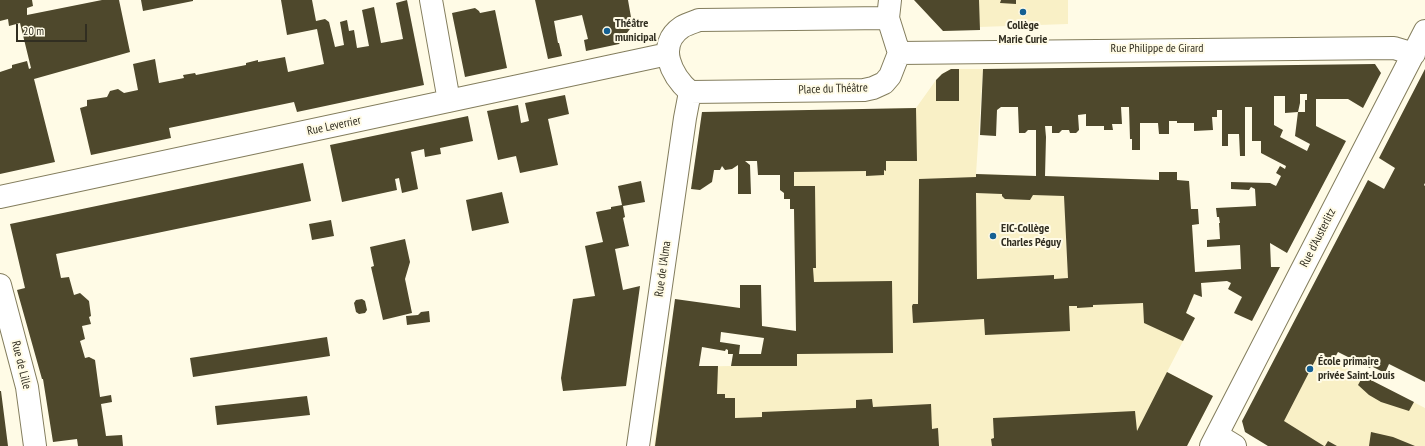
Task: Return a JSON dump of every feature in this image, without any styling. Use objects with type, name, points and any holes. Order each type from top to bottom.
[{"type":"street","points":[[431,0],[449,101]]},
{"type":"street","points":[[690,92],[675,76],[670,66],[668,54],[670,42],[675,34],[682,27],[699,20],[889,9],[899,53]]},
{"type":"street","name":"Rue d'Austerlitz","points":[[1221,442],[1425,31]]},
{"type":"street","name":"Rue Philippe de Girard","points":[[899,53],[1394,48],[1414,54]]},
{"type":"street","name":"Place du Théâtre","points":[[690,92],[864,90],[884,83],[890,76],[899,53]]},
{"type":"street","name":"Rue Leverrier","points":[[0,197],[668,54]]},
{"type":"street","name":"Rue de l'Alma","points":[[638,446],[690,92]]},
{"type":"street","name":"Rue de Lille","points":[[0,285],[27,387],[36,446]]},
{"type":"shaded area","name":"Collège Marie Curie","points":[[978,0],[1068,0],[1068,24],[979,27]]},
{"type":"shaded area","name":"EIC-Collège Charles Péguy","points":[[951,69],[983,69],[976,174],[1189,181],[1196,291],[1186,313],[1195,318],[1167,372],[1213,396],[1187,446],[654,446],[665,367],[797,365],[792,111],[916,108],[936,80],[942,74]]},
{"type":"shaded area","name":"École primaire privée Saint-Louis","points":[[1286,337],[1425,408],[1425,446],[1268,446]]},
{"type":"building","points":[[0,0],[32,0],[33,6],[27,8],[27,15],[102,0],[119,0],[130,52],[34,79],[55,162],[0,174],[0,72],[12,68],[12,65],[27,61],[29,69],[31,68],[20,23],[9,26],[8,19],[0,21]]},
{"type":"building","points":[[141,0],[193,0],[193,1],[143,11]]},
{"type":"building","points":[[281,0],[312,0],[316,21],[325,19],[329,22],[335,47],[344,45],[340,22],[347,20],[349,31],[354,30],[357,48],[369,46],[362,10],[374,7],[381,43],[403,39],[396,3],[407,0],[424,85],[297,112],[294,102],[169,128],[171,138],[91,155],[80,108],[87,106],[87,100],[107,97],[110,91],[118,89],[124,93],[138,90],[133,64],[155,59],[159,83],[184,78],[183,75],[195,73],[196,75],[246,65],[246,63],[258,60],[258,62],[285,57],[288,72],[324,64],[317,29],[287,35]]},
{"type":"building","name":"Théâtre municipal","points":[[535,0],[628,0],[632,23],[635,22],[619,44],[586,51],[584,40],[588,39],[582,15],[554,21],[562,56],[548,59]]},
{"type":"building","points":[[914,0],[979,0],[980,30],[943,31]]},
{"type":"building","points":[[1001,0],[1016,0],[1016,4],[1000,3]]},
{"type":"building","points":[[475,8],[480,13],[495,10],[507,68],[465,77],[452,13]]},
{"type":"building","points":[[1375,64],[1381,73],[1363,108],[1348,99],[1316,99],[1316,126],[1346,141],[1287,253],[1270,243],[1271,267],[1280,267],[1252,321],[1234,313],[1242,297],[1228,289],[1231,283],[1227,281],[1201,283],[1202,297],[1194,294],[1186,313],[1195,318],[1183,341],[1144,323],[1143,303],[1093,305],[1093,307],[1077,308],[1077,306],[1069,306],[1070,331],[985,335],[984,319],[913,323],[912,306],[913,304],[918,304],[919,179],[976,177],[976,174],[1036,176],[1036,130],[1028,130],[1025,133],[1019,133],[1018,107],[1001,107],[997,110],[996,136],[980,135],[983,69]],"holes":[[[1300,94],[1307,94],[1307,100],[1305,100],[1305,112],[1298,112]],[[1274,96],[1285,96],[1285,113],[1298,112],[1295,136],[1310,144],[1307,151],[1280,137],[1283,130],[1274,125]],[[1121,107],[1129,107],[1130,139],[1132,139],[1132,150],[1140,150],[1140,123],[1158,123],[1159,134],[1169,134],[1169,121],[1177,121],[1177,123],[1194,123],[1194,131],[1213,130],[1212,117],[1217,117],[1217,110],[1222,110],[1222,146],[1228,146],[1228,134],[1239,134],[1240,156],[1245,156],[1245,107],[1252,107],[1252,141],[1261,141],[1261,153],[1286,166],[1285,169],[1280,166],[1276,173],[1281,176],[1276,186],[1270,183],[1231,182],[1231,189],[1249,190],[1251,187],[1255,189],[1256,206],[1216,208],[1217,217],[1219,217],[1220,223],[1220,239],[1207,240],[1207,247],[1240,245],[1241,269],[1195,272],[1192,225],[1199,224],[1198,209],[1191,209],[1189,181],[1177,180],[1177,172],[1159,172],[1159,180],[1045,176],[1045,126],[1052,126],[1052,133],[1059,133],[1062,130],[1069,130],[1070,133],[1076,133],[1079,130],[1078,115],[1086,114],[1086,126],[1104,126],[1104,130],[1113,130],[1112,124],[1122,124]],[[976,193],[1002,194],[1005,199],[1030,200],[1033,195],[1064,196],[1068,278],[1054,279],[1054,275],[977,279]]]},
{"type":"building","points":[[951,69],[959,69],[959,101],[936,101],[936,80],[942,74]]},
{"type":"building","points":[[1425,69],[1425,382],[1389,364],[1385,373],[1371,366],[1370,368],[1338,352],[1333,361],[1319,353],[1284,421],[1324,446],[1268,446],[1245,432],[1242,421],[1368,180],[1384,189],[1395,168],[1379,158]]},
{"type":"building","points":[[565,95],[569,114],[548,119],[558,165],[520,173],[516,156],[498,160],[487,111],[518,105],[521,123],[529,121],[525,103]]},
{"type":"building","points":[[916,108],[917,161],[886,161],[886,171],[884,170],[884,175],[866,176],[866,171],[794,172],[794,186],[815,186],[816,268],[813,268],[814,282],[892,281],[893,353],[797,354],[797,366],[731,366],[733,354],[728,354],[728,350],[726,349],[725,351],[702,347],[699,366],[718,366],[717,394],[725,394],[725,398],[735,398],[735,418],[762,417],[762,412],[856,408],[856,400],[872,399],[873,407],[931,404],[932,429],[938,428],[939,446],[655,446],[675,299],[740,308],[740,285],[761,285],[762,326],[796,331],[794,209],[790,209],[790,199],[784,199],[784,193],[780,190],[780,175],[758,175],[757,161],[745,161],[750,165],[751,194],[738,194],[738,165],[732,169],[725,170],[722,166],[720,170],[714,170],[712,182],[700,190],[691,189],[702,112]],"holes":[[[721,332],[764,338],[761,354],[739,354],[740,345],[720,342]]]},
{"type":"building","points":[[468,116],[473,141],[440,148],[441,154],[425,157],[424,149],[411,152],[418,189],[402,193],[399,178],[395,179],[397,190],[342,202],[330,145]]},
{"type":"building","points":[[303,163],[311,201],[56,254],[61,278],[69,277],[74,295],[80,293],[89,301],[91,316],[89,317],[91,324],[82,326],[85,339],[80,341],[85,358],[89,357],[95,360],[100,397],[111,395],[112,402],[101,404],[106,436],[122,435],[123,446],[78,446],[77,439],[53,442],[43,379],[17,290],[25,288],[10,224]]},
{"type":"building","points":[[641,181],[645,202],[623,206],[625,217],[623,218],[629,246],[615,249],[623,290],[640,286],[626,386],[563,391],[561,378],[573,299],[595,296],[585,246],[603,242],[596,212],[622,205],[618,186]]},
{"type":"building","points":[[502,192],[509,223],[472,231],[466,200]]},
{"type":"building","points":[[331,220],[334,236],[312,240],[309,224]]},
{"type":"building","points":[[405,239],[410,262],[405,279],[412,313],[383,320],[371,267],[374,266],[370,247]]},
{"type":"building","points":[[362,299],[365,301],[367,310],[365,313],[359,314],[356,312],[354,303],[356,300]]},
{"type":"building","points":[[429,311],[430,322],[407,325],[406,316],[418,315],[421,312]]},
{"type":"building","points":[[327,337],[330,356],[193,377],[190,358]]},
{"type":"building","points":[[1167,372],[1213,396],[1187,446],[992,446],[991,439],[994,438],[993,418],[1135,411],[1137,431]]},
{"type":"building","points":[[1363,376],[1414,402],[1409,411],[1381,402],[1369,395],[1358,385]]},
{"type":"building","points":[[1,391],[8,446],[0,446]]},
{"type":"building","points":[[307,396],[310,415],[217,425],[215,406]]},
{"type":"building","points":[[1371,432],[1393,437],[1415,446],[1369,446]]},
{"type":"building","points":[[1328,441],[1337,446],[1325,446]]},
{"type":"place","name":"Collège Marie Curie","points":[[1023,12]]},
{"type":"place","name":"Théâtre municipal","points":[[607,31]]},
{"type":"place","name":"EIC-Collège Charles Péguy","points":[[993,236]]},
{"type":"place","name":"École primaire privée Saint-Louis","points":[[1310,369]]}]
